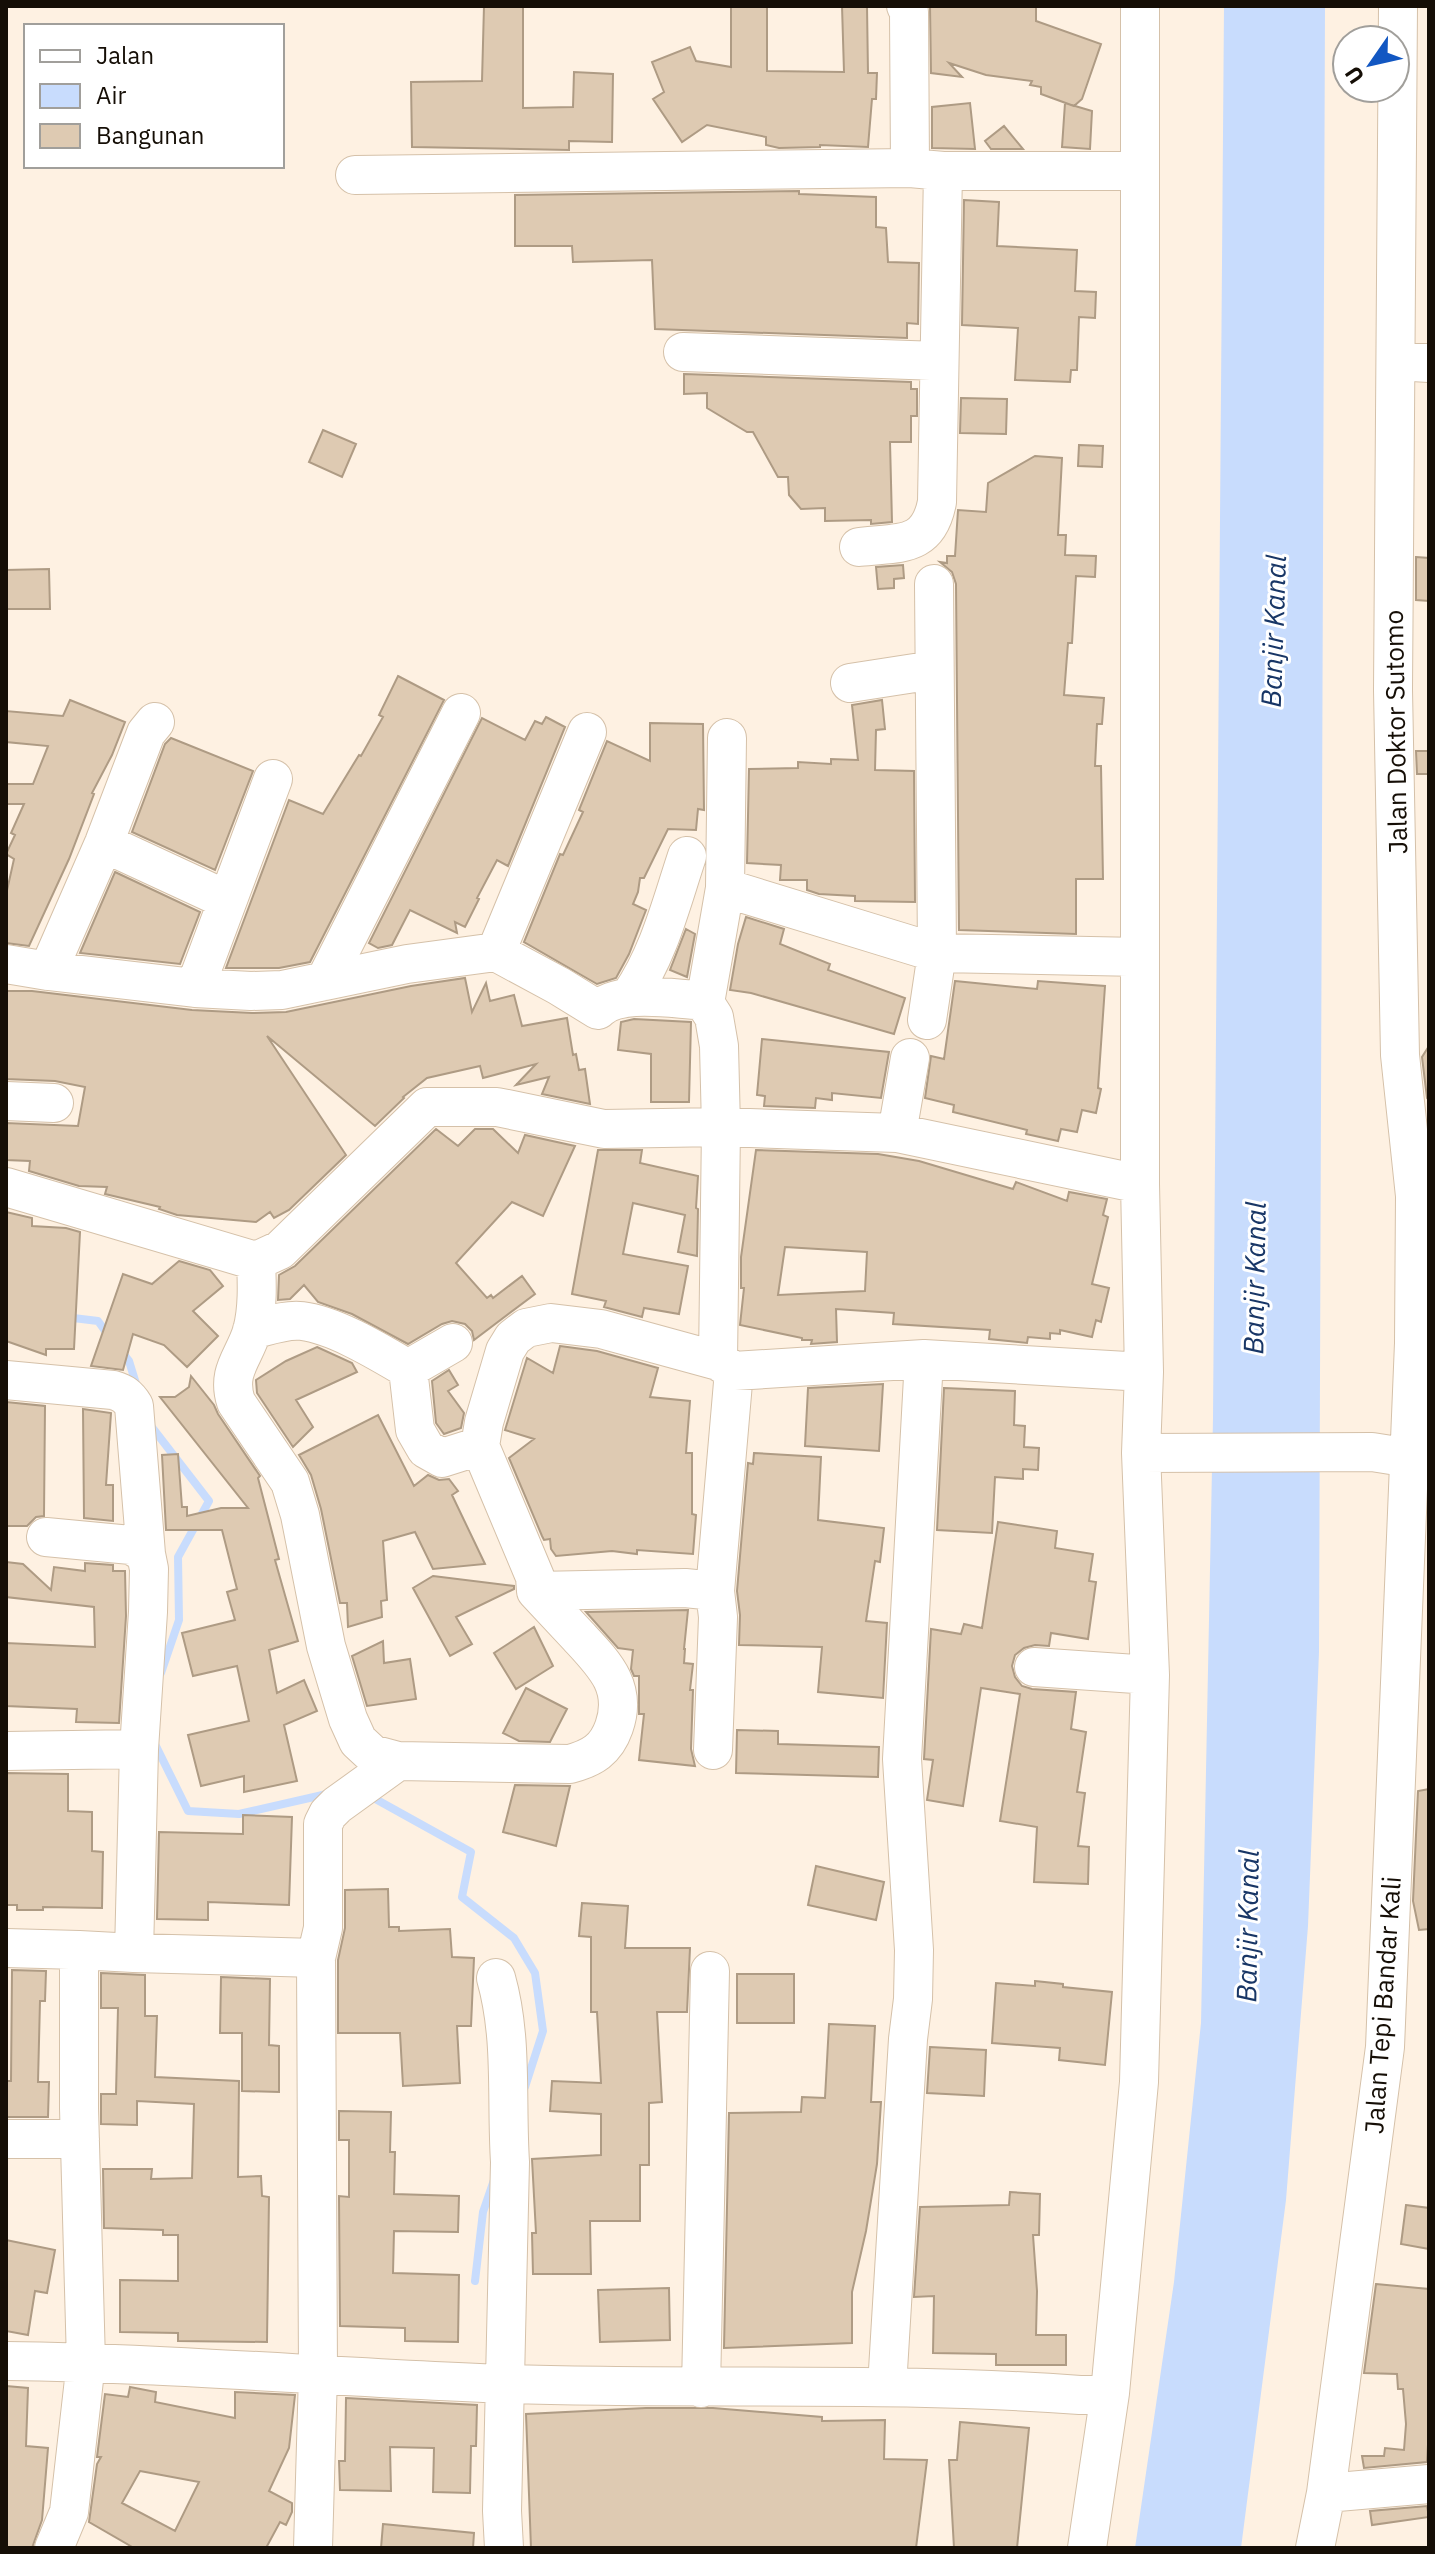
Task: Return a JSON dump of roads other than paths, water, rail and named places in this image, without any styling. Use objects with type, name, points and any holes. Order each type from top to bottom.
[{"type":"street","points":[[859,547],[921,536],[934,516],[937,502],[938,361],[927,169],[906,6]]},
{"type":"street","points":[[1087,2548],[1110,2393],[1139,2082],[1150,1675],[1143,1453],[1140,1184],[1140,6]]},
{"type":"street","name":"Jalan Doktor Sutomo","points":[[1398,6],[1412,362],[1393,690],[1400,1039],[1415,1196],[1410,1458]]},
{"type":"street","points":[[355,175],[927,169],[1139,171]]},
{"type":"street","points":[[683,352],[938,361]]},
{"type":"street","points":[[927,1020],[937,953],[934,584]]},
{"type":"street","points":[[850,683],[934,670]]},
{"type":"street","points":[[325,981],[461,713]]},
{"type":"street","points":[[48,971],[104,843],[146,733],[155,722]]},
{"type":"street","points":[[496,952],[587,732]]},
{"type":"street","points":[[705,1003],[725,888],[727,738]]},
{"type":"street","points":[[195,988],[273,779]]},
{"type":"street","points":[[104,843],[227,900]]},
{"type":"street","points":[[630,996],[661,938],[687,856]]},
{"type":"street","points":[[725,888],[937,953],[1140,957]]},
{"type":"street","points":[[6,964],[195,988],[251,991],[282,990],[407,964],[496,952],[598,1010],[604,1004],[630,996],[699,1000],[705,1003],[714,1017],[719,1046],[726,1366],[715,1591],[718,1617],[713,1750]]},
{"type":"street","points":[[897,1133],[910,1058]]},
{"type":"street","points":[[6,1101],[54,1103]]},
{"type":"street","points":[[6,1187],[256,1261],[280,1250],[427,1107],[497,1107],[604,1129],[721,1127],[897,1133],[1140,1184]]},
{"type":"street","points":[[256,1261],[252,1330],[233,1375],[232,1390],[236,1402],[290,1482],[300,1515],[326,1646],[348,1719],[358,1741],[389,1766],[570,1764],[590,1759],[609,1742],[618,1715],[616,1687],[606,1667],[536,1591],[535,1577],[480,1446],[505,1351],[513,1338],[526,1328],[551,1323],[601,1329],[726,1366],[924,1359],[1144,1372]]},
{"type":"street","points":[[252,1330],[280,1322],[303,1321],[338,1332],[408,1369]]},
{"type":"street","points":[[408,1369],[453,1343]]},
{"type":"street","points":[[887,2387],[913,1999],[914,1950],[902,1759],[924,1359]]},
{"type":"street","points":[[408,1369],[415,1430],[426,1449],[442,1458],[480,1446]]},
{"type":"street","points":[[6,1380],[113,1390],[129,1397],[134,1406],[149,1569],[139,1749],[134,1953]]},
{"type":"street","points":[[1143,1453],[1372,1452],[1410,1458]]},
{"type":"street","name":"Jalan Tepi Bandar Kali","points":[[1315,2548],[1326,2493],[1385,2047],[1410,1458]]},
{"type":"street","points":[[46,1537],[131,1545],[146,1554]]},
{"type":"street","points":[[536,1591],[685,1588],[715,1591]]},
{"type":"street","points":[[1034,1667],[1150,1675]]},
{"type":"street","points":[[6,1751],[139,1749]]},
{"type":"street","points":[[313,2548],[318,2374],[316,1958],[323,1915],[323,1824],[337,1805],[389,1766]]},
{"type":"street","points":[[6,1948],[316,1958]]},
{"type":"street","points":[[54,2548],[69,2512],[86,2362],[79,1950]]},
{"type":"street","points":[[701,2388],[710,1971]]},
{"type":"street","points":[[496,1978],[509,2052],[504,2548]]},
{"type":"street","points":[[6,2139],[80,2139]]},
{"type":"street","points":[[6,2361],[86,2362],[505,2384],[701,2388],[887,2387],[1080,2395],[1110,2393]]},
{"type":"street","points":[[1326,2493],[1429,2484]]},
{"type":"water","name":"Banjir Kanal","points":[[1224,6],[1325,6],[1319,1652],[1308,1926],[1286,2200],[1241,2548],[1135,2548],[1174,2282],[1201,2023],[1213,1418]]},
{"type":"waterway","points":[[65,1317],[98,1321],[108,1335]]},
{"type":"waterway","points":[[122,1352],[129,1361],[137,1387]]},
{"type":"waterway","points":[[151,1426],[209,1501],[178,1557],[179,1620],[161,1673]]},
{"type":"waterway","points":[[154,1742],[188,1811],[239,1814],[327,1794]]},
{"type":"waterway","points":[[370,1796],[471,1852],[462,1897],[514,1938],[535,1973],[543,2031],[525,2087]]},
{"type":"waterway","points":[[475,2281],[483,2212],[494,2180]]}]
